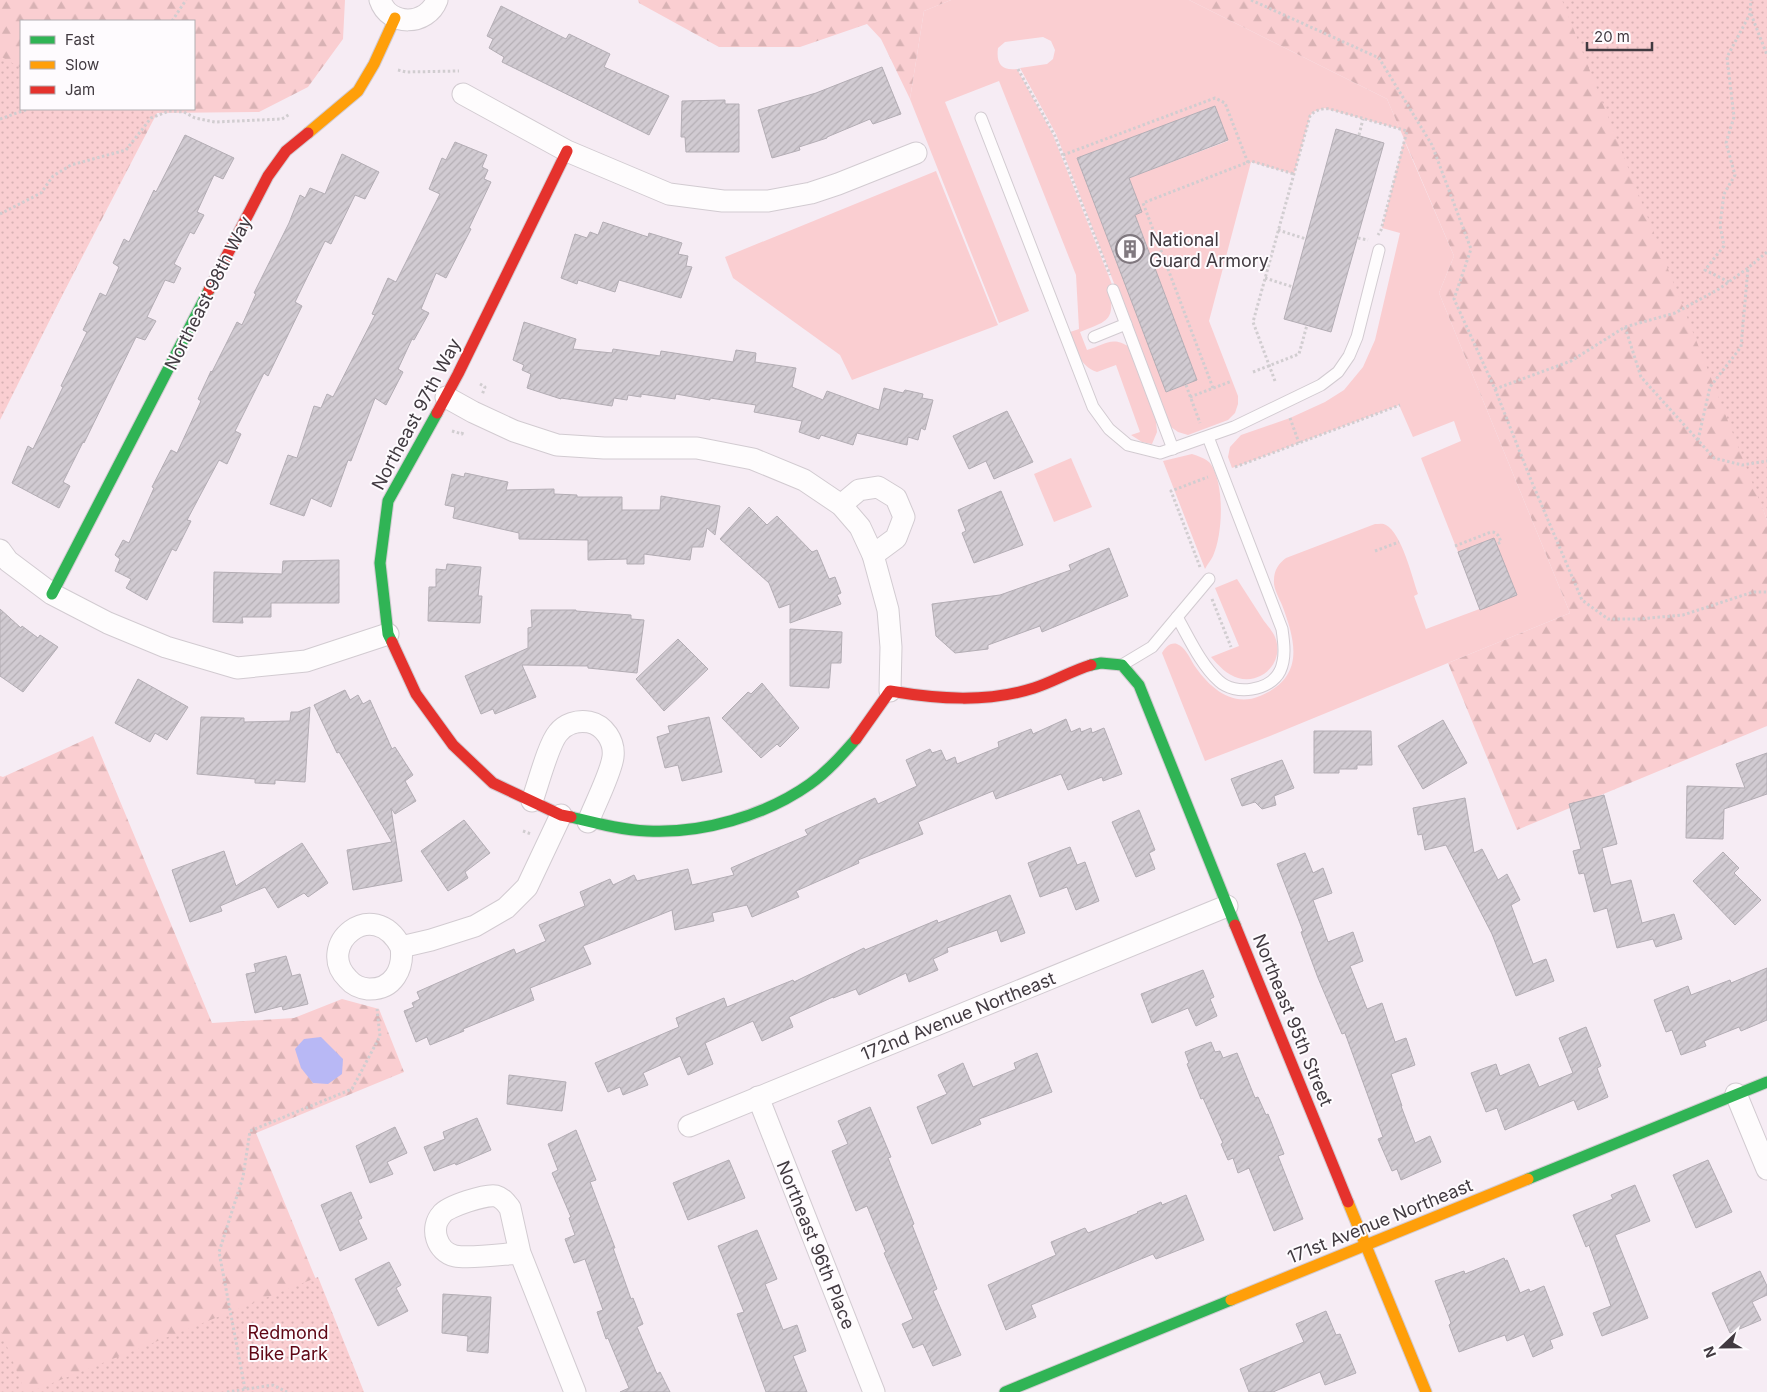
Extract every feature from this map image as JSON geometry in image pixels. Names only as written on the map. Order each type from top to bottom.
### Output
[{"type":"street","points":[[380,0],[387,12],[395,18],[404,20],[414,20],[423,17],[430,11],[436,0]]},
{"type":"street","name":"Northeast 98th Way","points":[[52,594],[268,176],[286,151],[334,114],[358,91],[374,64],[395,18]]},
{"type":"street","points":[[463,94],[567,151],[669,194],[723,201],[768,201],[811,193],[916,153]]},
{"type":"street","name":"Northeast 97th Way","points":[[567,151],[446,397],[388,501],[380,563],[388,634],[416,694],[453,745],[493,783],[561,814],[588,822],[647,831],[700,828],[754,814],[782,801],[810,784],[835,763],[860,734],[890,691]]},
{"type":"street","points":[[446,397],[514,431],[557,445],[604,448],[697,448],[753,460],[804,480],[841,505],[860,527],[873,556],[888,610],[891,647],[890,691],[932,698],[960,700],[992,698],[1028,690],[1097,663],[1122,665]]},
{"type":"street","points":[[841,505],[859,490],[878,487],[896,498],[904,517],[896,538],[873,556]]},
{"type":"street","points":[[0,550],[8,561],[52,594],[108,623],[166,647],[237,668],[306,661],[388,634]]},
{"type":"street","name":"Northeast 95th Street","points":[[1122,665],[1140,685],[1227,906],[1426,1392]]},
{"type":"street","points":[[532,802],[554,738],[566,726],[574,722],[591,722],[599,726],[610,739],[613,756],[588,822]]},
{"type":"street","points":[[401,947],[475,926],[506,908],[527,887],[561,814]]},
{"type":"street","name":"172nd Avenue Northeast","points":[[689,1126],[1227,906]]},
{"type":"street","points":[[370,924],[389,930],[401,947],[401,967],[396,976],[389,983],[375,988],[360,987],[351,983],[344,976],[339,966],[339,946],[351,930],[360,926],[370,924]]},
{"type":"street","name":"171st Avenue Northeast","points":[[1005,1392],[1767,1082]]},
{"type":"street","points":[[1736,1094],[1767,1169]]},
{"type":"street","name":"Northeast 96th Place","points":[[758,1097],[874,1392]]},
{"type":"street","points":[[520,1253],[575,1392]]},
{"type":"lane","points":[[981,118],[1093,407],[1109,429],[1128,445],[1160,453],[1234,428],[1313,389],[1338,372],[1349,356],[1357,337],[1379,250]]},
{"type":"lane","points":[[1112,284],[1173,448]]},
{"type":"lane","points":[[1094,337],[1126,324]]},
{"type":"lane","points":[[1177,617],[1204,663],[1220,682],[1234,689],[1245,690],[1262,686],[1273,680],[1280,671],[1285,650],[1282,630],[1207,437]]},
{"type":"lane","points":[[1122,665],[1152,647],[1209,579]]},
{"type":"path","points":[[173,20],[186,0]]},
{"type":"path","points":[[1251,0],[1379,58],[1432,145],[1471,249],[1454,299],[1495,389],[1582,600],[1608,619],[1638,619],[1683,615],[1753,592],[1767,592]]},
{"type":"path","points":[[1729,282],[1705,270],[1724,246],[1720,225],[1724,194],[1735,175],[1726,143],[1734,117],[1727,57],[1750,14],[1751,0]]},
{"type":"path","points":[[1750,14],[1767,55]]},
{"type":"path","points":[[395,68],[406,72],[459,70]]},
{"type":"path","points":[[1018,68],[1055,136],[1112,284]]},
{"type":"path","points":[[1063,155],[1215,98],[1225,103],[1248,163]]},
{"type":"path","points":[[1275,380],[1253,322],[1310,116],[1313,112],[1324,108],[1407,131],[1381,230],[1368,240],[1358,238]]},
{"type":"path","points":[[0,214],[41,193],[53,176],[71,165],[126,150],[151,118],[170,111],[184,112],[195,118],[215,122],[282,119],[297,109]]},
{"type":"path","points":[[0,118],[25,110]]},
{"type":"path","points":[[1358,135],[1364,119]]},
{"type":"path","points":[[1213,388],[1141,204],[1251,161],[1294,174]]},
{"type":"path","points":[[1278,230],[1306,239]]},
{"type":"path","points":[[1495,389],[1571,361],[1625,327],[1675,313],[1729,282],[1767,252]]},
{"type":"path","points":[[1698,440],[1710,387],[1741,347],[1748,268]]},
{"type":"path","points":[[1265,278],[1293,287]]},
{"type":"path","points":[[1253,372],[1299,354],[1307,325]]},
{"type":"path","points":[[1625,327],[1641,377],[1714,458],[1742,465],[1767,461]]},
{"type":"path","points":[[1190,396],[1232,381]]},
{"type":"path","points":[[1186,385],[1207,437]]},
{"type":"path","points":[[1232,468],[1400,405]]},
{"type":"path","points":[[1290,418],[1299,443]]},
{"type":"path","points":[[1200,567],[1171,491],[1215,474]]},
{"type":"path","points":[[1455,546],[1491,532],[1499,535],[1501,542],[1497,544]]},
{"type":"path","points":[[1375,551],[1399,542]]},
{"type":"path","points":[[1211,595],[1231,647]]},
{"type":"path","points":[[245,1389],[219,1252],[243,1177],[250,1131],[352,1088],[380,1036],[375,988]]},
{"type":"path","points":[[227,1392],[273,1386],[287,1392]]},
{"type":"green space","points":[[0,0],[345,0],[343,39],[308,87],[259,112],[157,113],[0,415]]},
{"type":"green space","points":[[638,0],[951,0],[924,11],[910,99],[881,39],[867,24],[800,47],[719,47],[639,3]]},
{"type":"green space","points":[[951,0],[1189,0],[1387,99],[1400,129],[1324,108],[1313,112],[1310,116],[1294,174],[1251,162],[1209,321],[1238,396],[1235,413],[1228,420],[1188,435],[1178,432],[1171,427],[1166,417],[1056,134],[1020,68],[1047,64],[1053,59],[1055,50],[1051,41],[1043,37],[1005,42],[998,48],[999,62],[1007,69],[1017,69],[1053,135],[1113,287],[1109,289],[1111,300],[1110,314],[1103,322],[1080,332],[1087,350],[1108,342],[1118,342],[1129,347],[1156,421],[1157,432],[1152,444],[1142,442],[1131,435],[1140,432],[1116,365],[1097,372],[1086,366],[1076,351],[1070,332],[1079,329],[1076,275],[999,81],[945,102],[1029,311],[999,323],[910,99],[924,11]],"holes":[[[1215,106],[1228,141],[1129,178],[1142,212],[1135,215],[1197,380],[1167,392],[1077,158]]]},
{"type":"green space","points":[[1189,0],[1767,0],[1767,478],[1761,504],[1767,520],[1767,726],[1517,830],[1448,663],[1570,613],[1439,293],[1454,256],[1387,99]]},
{"type":"green space","points":[[1562,0],[1767,0],[1767,520]]},
{"type":"green space","points":[[0,56],[20,67],[20,110],[155,110],[0,420]]},
{"type":"green space","points":[[1404,140],[1454,256],[1439,293],[1570,613],[1205,761],[1162,653],[1170,645],[1180,645],[1207,681],[1214,688],[1231,697],[1250,699],[1274,688],[1284,679],[1290,669],[1293,657],[1291,632],[1274,583],[1276,570],[1286,558],[1375,524],[1384,524],[1397,537],[1406,556],[1418,594],[1414,596],[1426,629],[1517,595],[1494,538],[1458,552],[1421,458],[1461,441],[1454,421],[1413,437],[1399,405],[1232,468],[1228,457],[1230,447],[1241,435],[1290,418],[1325,402],[1344,390],[1363,367],[1375,340],[1400,233],[1382,228]]},
{"type":"green space","points":[[936,171],[998,325],[852,380],[840,355],[733,278],[725,257]]},
{"type":"green space","points":[[1192,454],[1204,458],[1210,463],[1215,472],[1220,495],[1219,535],[1213,556],[1205,569],[1163,461]]},
{"type":"green space","points":[[1071,458],[1092,507],[1054,522],[1034,474]]},
{"type":"green space","points":[[1237,579],[1273,633],[1277,646],[1277,655],[1274,663],[1263,675],[1255,678],[1238,678],[1230,675],[1211,657],[1239,646],[1215,588]]},
{"type":"green space","points":[[93,736],[212,1023],[294,1018],[342,999],[379,1009],[404,1072],[256,1133],[362,1392],[0,1392],[0,776],[3,777]]},
{"type":"green space","name":"Redmond Bike Park","points":[[318,1277],[364,1392],[30,1392]]},
{"type":"green space","points":[[0,1329],[25,1392],[0,1392]]},
{"type":"water","points":[[321,1037],[343,1059],[342,1074],[328,1084],[313,1083],[301,1068],[295,1049],[304,1039]]},
{"type":"building","points":[[501,6],[566,39],[569,34],[610,54],[604,67],[669,96],[649,135],[502,62],[504,57],[489,48],[493,39],[487,36]]},
{"type":"building","points":[[882,67],[901,114],[873,124],[870,119],[827,138],[799,147],[800,150],[772,158],[758,110],[816,93]]},
{"type":"building","points":[[725,100],[725,104],[739,104],[739,152],[686,152],[685,137],[681,137],[682,101]]},
{"type":"building","name":"National Guard Armory","points":[[1215,106],[1228,140],[1129,178],[1142,212],[1135,215],[1197,380],[1166,392],[1077,158]]},
{"type":"building","points":[[1336,129],[1384,143],[1331,332],[1284,319]]},
{"type":"building","points":[[185,135],[234,158],[223,179],[214,175],[197,212],[204,215],[194,234],[190,232],[174,264],[181,268],[174,283],[165,280],[147,317],[156,321],[145,340],[136,337],[63,482],[70,486],[59,508],[12,483],[28,446],[33,449],[63,387],[61,386],[87,332],[83,330],[100,293],[106,296],[119,267],[113,263],[124,239],[129,242],[154,190],[156,192]]},
{"type":"building","points":[[455,142],[487,155],[482,167],[488,170],[484,179],[491,182],[469,228],[471,229],[446,278],[436,273],[421,309],[429,313],[414,340],[412,339],[398,369],[403,372],[386,405],[375,398],[351,461],[348,460],[331,507],[311,498],[304,516],[270,504],[288,455],[297,458],[314,406],[321,408],[327,394],[333,397],[375,315],[372,314],[388,278],[396,282],[440,194],[429,189],[442,158],[446,160]]},
{"type":"building","points":[[342,154],[379,172],[365,199],[355,195],[331,244],[325,241],[295,302],[302,306],[268,376],[264,373],[235,431],[241,434],[227,464],[219,460],[187,520],[191,521],[176,551],[172,549],[147,600],[126,588],[131,579],[115,571],[120,559],[115,555],[123,540],[129,543],[154,488],[152,487],[171,450],[177,453],[201,401],[198,399],[211,371],[237,322],[242,325],[256,294],[254,293],[289,223],[300,195],[305,198],[310,188],[325,194]]},
{"type":"building","points":[[603,222],[648,237],[649,233],[682,243],[678,254],[688,256],[686,266],[692,267],[681,298],[619,280],[615,292],[578,280],[577,284],[561,278],[575,234],[587,238],[590,232],[598,235]]},
{"type":"building","points":[[524,322],[576,339],[573,349],[612,353],[613,349],[660,356],[661,351],[733,362],[736,350],[756,353],[755,362],[796,368],[792,387],[823,400],[827,391],[879,410],[884,388],[903,393],[905,390],[923,394],[922,398],[933,400],[925,430],[921,428],[918,440],[908,437],[907,445],[857,433],[853,445],[821,435],[819,439],[799,432],[802,421],[754,412],[756,405],[676,394],[675,399],[641,394],[641,397],[628,395],[627,400],[614,398],[612,406],[561,399],[527,388],[531,374],[522,370],[524,365],[513,360]]},
{"type":"building","points":[[1007,411],[1033,462],[994,479],[986,461],[969,469],[953,436]]},
{"type":"building","points":[[465,473],[508,482],[506,490],[554,489],[554,494],[577,495],[577,497],[622,497],[622,510],[660,510],[661,496],[720,506],[715,535],[707,528],[703,547],[692,547],[690,560],[644,554],[644,564],[627,564],[627,559],[588,560],[588,540],[519,539],[519,533],[453,518],[455,507],[445,505],[452,474],[464,477]]},
{"type":"building","points":[[1001,491],[1023,545],[974,563],[962,533],[966,531],[958,510]]},
{"type":"building","points":[[749,507],[767,525],[777,516],[812,552],[817,550],[829,579],[835,577],[841,593],[837,595],[841,604],[790,623],[790,604],[779,608],[769,583],[720,539]]},
{"type":"building","points":[[1494,538],[1517,595],[1480,610],[1458,552]]},
{"type":"building","points":[[1109,548],[1128,596],[1042,632],[1040,626],[988,645],[988,649],[955,653],[936,636],[932,604],[1000,595],[1071,570],[1069,565]]},
{"type":"building","points":[[339,560],[339,603],[271,603],[271,617],[242,617],[243,623],[213,622],[214,572],[282,574],[283,561]]},
{"type":"building","points":[[447,564],[481,567],[478,596],[482,596],[480,623],[428,621],[429,587],[436,587],[436,569],[446,570]]},
{"type":"building","points":[[0,609],[21,628],[22,626],[38,638],[40,635],[58,647],[23,692],[0,676]]},
{"type":"building","points":[[531,610],[576,610],[631,615],[631,619],[644,620],[637,673],[588,668],[588,666],[522,665],[536,697],[495,714],[493,709],[481,714],[465,676],[528,648],[528,628],[532,627]]},
{"type":"building","points":[[790,629],[842,632],[841,663],[831,663],[829,688],[790,686]]},
{"type":"building","points":[[678,639],[708,669],[664,711],[636,679]]},
{"type":"building","points":[[138,679],[188,707],[167,740],[155,733],[150,742],[115,723]]},
{"type":"building","points":[[762,683],[799,728],[780,747],[777,744],[761,758],[722,718],[748,692],[751,694]]},
{"type":"building","points":[[345,690],[350,700],[358,695],[363,704],[370,700],[392,749],[395,747],[413,775],[405,781],[416,801],[395,814],[391,808],[402,881],[353,890],[347,850],[392,842],[339,752],[337,753],[314,705]]},
{"type":"building","points":[[310,707],[305,782],[275,780],[275,784],[255,783],[255,779],[197,774],[201,717],[244,718],[244,722],[290,721],[291,712],[298,712]]},
{"type":"building","points":[[709,717],[722,772],[682,781],[678,765],[665,768],[657,737],[670,733],[668,726]]},
{"type":"building","points":[[1066,719],[1071,732],[1080,728],[1081,732],[1091,728],[1092,733],[1104,728],[1122,774],[1103,781],[1102,777],[1068,790],[1061,774],[996,799],[993,791],[918,822],[923,834],[858,860],[859,863],[796,891],[799,897],[752,917],[747,905],[712,913],[714,921],[675,930],[672,910],[583,946],[591,964],[530,988],[534,1000],[463,1029],[464,1031],[430,1045],[427,1037],[416,1042],[404,1011],[414,1007],[412,1003],[420,999],[417,992],[514,949],[516,954],[546,941],[539,925],[585,906],[580,892],[610,879],[613,885],[634,875],[637,881],[688,869],[692,885],[734,875],[731,868],[808,835],[805,830],[875,798],[878,804],[917,786],[906,760],[930,749],[932,753],[941,750],[946,761],[955,757],[957,764],[999,747],[998,742],[1031,729],[1033,734]]},
{"type":"building","points":[[1443,720],[1467,763],[1423,789],[1398,746]]},
{"type":"building","points":[[1314,731],[1371,731],[1372,765],[1357,765],[1357,769],[1339,769],[1339,773],[1314,773]]},
{"type":"building","points":[[1767,753],[1767,794],[1724,809],[1723,839],[1686,838],[1687,786],[1745,788],[1736,764]]},
{"type":"building","points":[[1282,760],[1294,788],[1274,796],[1276,805],[1262,809],[1255,802],[1242,806],[1231,779]]},
{"type":"building","points":[[1604,795],[1617,844],[1602,848],[1611,885],[1631,880],[1642,923],[1674,914],[1682,939],[1656,947],[1653,939],[1617,948],[1607,908],[1594,912],[1584,873],[1579,874],[1573,851],[1581,849],[1569,804]]},
{"type":"building","points":[[1465,798],[1474,853],[1482,849],[1498,880],[1507,874],[1520,900],[1511,905],[1533,964],[1546,959],[1554,981],[1516,996],[1492,934],[1446,845],[1425,850],[1422,834],[1418,835],[1413,808]]},
{"type":"building","points":[[1139,810],[1155,850],[1149,853],[1155,869],[1136,877],[1112,822]]},
{"type":"building","points":[[464,820],[490,853],[465,872],[468,878],[448,891],[421,851]]},
{"type":"building","points":[[302,843],[328,883],[308,897],[304,893],[278,908],[265,887],[220,906],[222,911],[190,922],[172,870],[224,851],[236,886]]},
{"type":"building","points":[[1070,847],[1077,865],[1085,862],[1099,901],[1076,910],[1067,887],[1040,897],[1028,863]]},
{"type":"building","points":[[1723,852],[1739,868],[1734,873],[1761,900],[1735,925],[1693,881]]},
{"type":"building","points":[[1305,853],[1313,873],[1323,868],[1332,893],[1313,900],[1328,942],[1353,932],[1363,961],[1350,966],[1367,1009],[1382,1003],[1395,1042],[1406,1038],[1415,1065],[1391,1074],[1415,1143],[1430,1136],[1441,1162],[1401,1180],[1397,1169],[1392,1171],[1378,1139],[1383,1137],[1345,1033],[1342,1034],[1318,978],[1301,932],[1303,931],[1277,864]]},
{"type":"building","points":[[1010,895],[1025,933],[1001,942],[997,930],[947,948],[948,952],[933,959],[938,970],[909,982],[906,973],[859,995],[856,989],[833,997],[789,1017],[793,1027],[762,1041],[753,1021],[705,1043],[713,1064],[688,1075],[680,1056],[643,1073],[648,1085],[623,1095],[620,1087],[608,1092],[595,1063],[679,1027],[676,1018],[724,998],[727,1007],[793,980],[794,982],[864,948],[865,950],[937,920],[938,923]]},
{"type":"building","points":[[286,956],[292,976],[300,974],[308,1004],[283,1010],[282,1006],[255,1013],[246,974],[256,972],[254,964]]},
{"type":"building","points":[[1767,968],[1767,1020],[1741,1031],[1739,1027],[1704,1041],[1706,1046],[1681,1055],[1672,1030],[1666,1032],[1654,1000],[1688,986],[1691,995],[1730,980],[1731,983]]},
{"type":"building","points":[[1203,970],[1214,997],[1210,999],[1217,1016],[1196,1026],[1188,1008],[1152,1023],[1141,994]]},
{"type":"building","points":[[1586,1027],[1601,1066],[1597,1068],[1608,1097],[1578,1110],[1574,1100],[1505,1130],[1497,1108],[1486,1112],[1471,1073],[1496,1064],[1500,1076],[1529,1064],[1539,1087],[1573,1073],[1559,1038]]},
{"type":"building","points":[[1211,1042],[1215,1052],[1220,1051],[1223,1058],[1237,1053],[1255,1098],[1258,1097],[1266,1115],[1268,1114],[1284,1154],[1278,1156],[1303,1219],[1274,1231],[1249,1168],[1238,1173],[1233,1158],[1228,1160],[1221,1144],[1223,1143],[1203,1098],[1201,1099],[1187,1064],[1189,1063],[1185,1052]]},
{"type":"building","points":[[1037,1053],[1052,1092],[979,1119],[981,1124],[932,1144],[917,1107],[947,1094],[938,1075],[963,1063],[973,1087],[1016,1069],[1014,1063]]},
{"type":"building","points":[[509,1075],[566,1082],[562,1111],[507,1104]]},
{"type":"building","points":[[870,1107],[891,1157],[888,1158],[937,1289],[933,1291],[961,1355],[933,1366],[923,1344],[913,1348],[902,1324],[913,1319],[884,1253],[886,1252],[867,1206],[856,1211],[832,1151],[848,1144],[838,1121]]},
{"type":"building","points":[[477,1118],[491,1150],[456,1165],[455,1163],[434,1171],[424,1147],[445,1139],[443,1132]]},
{"type":"building","points":[[395,1127],[407,1153],[387,1162],[393,1174],[370,1183],[356,1146]]},
{"type":"building","points":[[576,1130],[596,1180],[590,1182],[615,1248],[613,1248],[631,1299],[633,1298],[643,1324],[637,1327],[657,1374],[660,1372],[670,1392],[620,1392],[629,1388],[608,1338],[606,1339],[597,1312],[603,1310],[585,1259],[574,1263],[565,1239],[575,1235],[569,1218],[571,1217],[552,1173],[558,1170],[548,1144]]},
{"type":"building","points":[[729,1160],[745,1198],[688,1220],[673,1183]]},
{"type":"building","points":[[1708,1160],[1732,1212],[1696,1228],[1673,1175]]},
{"type":"building","points":[[1635,1185],[1650,1221],[1615,1235],[1648,1318],[1602,1336],[1593,1313],[1611,1306],[1589,1245],[1586,1247],[1573,1215],[1613,1199],[1611,1195]]},
{"type":"building","points":[[351,1192],[362,1218],[358,1220],[367,1239],[340,1251],[321,1205]]},
{"type":"building","points":[[1186,1195],[1204,1240],[1156,1259],[1153,1254],[1031,1305],[1036,1317],[1006,1330],[988,1285],[1056,1255],[1051,1242],[1085,1228],[1088,1233],[1161,1202],[1162,1205]]},
{"type":"building","points":[[757,1230],[777,1279],[765,1284],[783,1330],[797,1325],[806,1351],[793,1356],[807,1392],[766,1392],[737,1314],[744,1312],[718,1246]]},
{"type":"building","points":[[1504,1258],[1505,1261],[1507,1260],[1520,1293],[1529,1289],[1530,1292],[1544,1286],[1563,1335],[1550,1340],[1553,1348],[1533,1357],[1524,1334],[1507,1341],[1505,1335],[1459,1352],[1449,1325],[1451,1323],[1435,1281],[1464,1271],[1465,1274]]},
{"type":"building","points":[[389,1262],[401,1285],[396,1288],[408,1311],[378,1326],[355,1279]]},
{"type":"building","points":[[1760,1271],[1767,1286],[1767,1295],[1752,1302],[1761,1320],[1730,1333],[1712,1293]]},
{"type":"building","points":[[443,1294],[491,1297],[488,1353],[467,1351],[468,1336],[442,1333]]},
{"type":"building","points":[[1326,1311],[1336,1335],[1340,1334],[1356,1373],[1325,1385],[1320,1372],[1273,1392],[1249,1392],[1240,1369],[1304,1342],[1296,1324]]},
{"type":"traffic: fast","points":[[52,594],[209,290]]},
{"type":"traffic: fast","points":[[392,642],[388,634],[380,563],[388,501],[437,413]]},
{"type":"traffic: fast","points":[[1091,665],[1101,663],[1122,665],[1139,685],[1235,925]]},
{"type":"traffic: fast","points":[[571,817],[619,828],[647,831],[689,829],[732,821],[773,805],[810,784],[829,768],[856,739]]},
{"type":"traffic: fast","points":[[1528,1179],[1767,1082]]},
{"type":"traffic: fast","points":[[1005,1392],[1231,1300]]},
{"type":"traffic: slow","points":[[308,133],[358,91],[374,64],[395,18]]},
{"type":"traffic: slow","points":[[1231,1300],[1528,1179]]},
{"type":"traffic: slow","points":[[1348,1202],[1426,1392]]},
{"type":"traffic: jam","points":[[209,290],[268,176],[286,151],[308,133]]},
{"type":"traffic: jam","points":[[437,413],[567,151]]},
{"type":"traffic: jam","points":[[392,642],[416,694],[453,745],[493,783],[561,815],[571,817]]},
{"type":"traffic: jam","points":[[856,739],[890,691],[944,698],[998,696],[1034,688],[1091,665]]},
{"type":"traffic: jam","points":[[1235,925],[1348,1202]]},
{"type":"place","name":"National Guard Armory","points":[[1130,249]]}]
